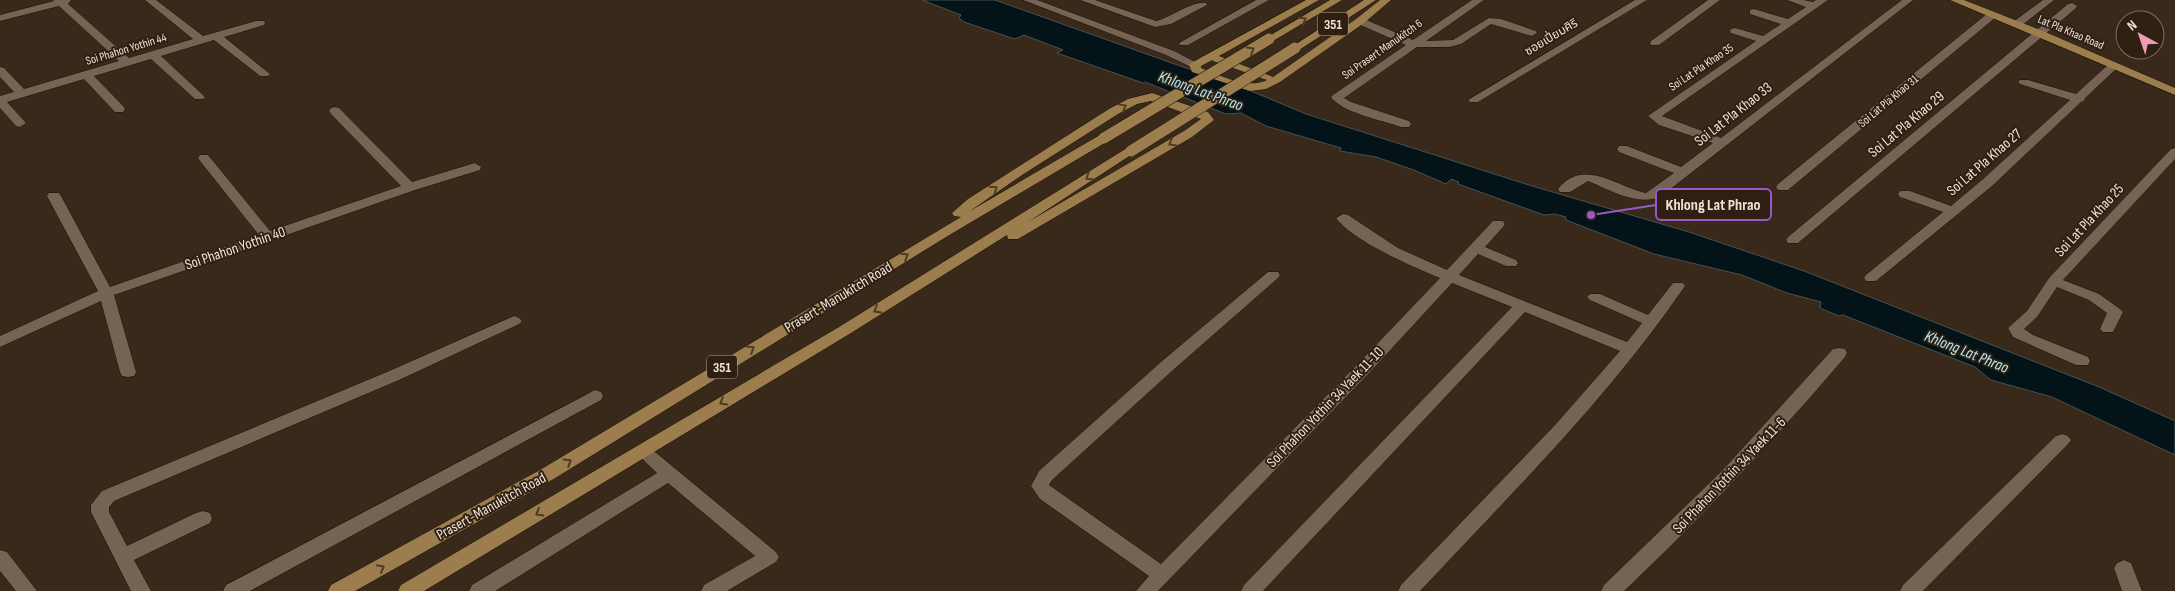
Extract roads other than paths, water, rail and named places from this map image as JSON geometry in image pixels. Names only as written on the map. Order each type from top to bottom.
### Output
[{"type":"main road","points":[[1314,0],[1195,65],[1196,70],[1202,74],[1250,88],[1262,87],[1282,76],[1360,21],[1386,0]]},
{"type":"main road","name":"Prasert-Manukitch Road","points":[[338,591],[546,475],[945,232],[1337,0]]},
{"type":"main road","name":"Prasert-Manukitch Road","points":[[408,591],[979,248],[1372,0]]},
{"type":"main road","name":"Lat Pla Khao Road","points":[[1955,0],[2039,33],[2175,92]]},
{"type":"main road","points":[[1216,54],[1217,59],[1267,77],[1282,76]]},
{"type":"main road","points":[[945,232],[948,223],[961,212],[1028,166],[1144,97],[1152,97],[1204,115],[1208,120],[1188,134],[1020,234],[979,248]]},
{"type":"street","points":[[150,0],[201,40]]},
{"type":"street","points":[[1028,0],[1170,53],[1195,65]]},
{"type":"street","points":[[1085,0],[1155,24],[1167,22],[1202,5]]},
{"type":"street","points":[[1184,43],[1264,0]]},
{"type":"street","name":"Soi Prasert Manukitch 6","points":[[1405,124],[1347,105],[1337,97],[1479,0]]},
{"type":"street","name":"ซอยเปี่ยมศิริ","points":[[1474,100],[1642,0]]},
{"type":"street","points":[[1655,43],[1716,0]]},
{"type":"street","points":[[1792,0],[1818,3]]},
{"type":"street","name":"Soi Lat Pla Khao 33","points":[[1565,189],[1588,177],[1647,197],[1655,194],[1908,0]]},
{"type":"street","points":[[2017,24],[2049,0]]},
{"type":"street","points":[[0,18],[63,1],[127,62]]},
{"type":"street","name":"Soi Lat Pla Khao 35","points":[[1721,142],[1663,122],[1654,116],[1818,3]]},
{"type":"street","name":"Soi Lat Pla Khao 29","points":[[1793,240],[2072,6]]},
{"type":"street","points":[[1754,12],[1790,23]]},
{"type":"street","name":"Soi Lat Pla Khao 31","points":[[1783,187],[1992,15]]},
{"type":"street","points":[[1360,21],[1413,44],[1449,44],[1457,42],[1489,21],[1497,21],[1532,33]]},
{"type":"street","name":"Soi Phahon Yothin 44","points":[[0,101],[260,23]]},
{"type":"street","points":[[1735,31],[1764,40]]},
{"type":"street","points":[[216,36],[264,74]]},
{"type":"street","points":[[1170,53],[1192,56],[1216,54]]},
{"type":"street","points":[[154,55],[200,97]]},
{"type":"street","name":"Soi Lat Pla Khao 27","points":[[1871,278],[1987,184],[2080,99],[2113,66]]},
{"type":"street","points":[[0,70],[22,94]]},
{"type":"street","points":[[87,75],[119,109]]},
{"type":"street","points":[[2024,82],[2080,99]]},
{"type":"street","points":[[0,101],[20,123]]},
{"type":"street","points":[[335,111],[410,187]]},
{"type":"street","points":[[1623,149],[1684,173]]},
{"type":"street","name":"Soi Lat Pla Khao 25","points":[[2082,361],[2019,334],[2016,328],[2032,314],[2054,281],[2175,152]]},
{"type":"street","points":[[204,158],[268,237]]},
{"type":"street","name":"Soi Phahon Yothin 40","points":[[0,342],[106,293],[410,187],[475,167]]},
{"type":"street","points":[[1905,194],[1952,212]]},
{"type":"street","points":[[54,196],[106,293],[128,372]]},
{"type":"street","points":[[1343,218],[1363,235],[1385,248],[1449,278],[1630,350]]},
{"type":"street","name":"Soi Phahon Yothin 34 Yaek 11-10","points":[[1146,591],[1363,369],[1498,224]]},
{"type":"street","points":[[1476,248],[1512,263]]},
{"type":"street","points":[[1161,574],[1046,494],[1040,486],[1045,476],[1167,366],[1273,275]]},
{"type":"street","points":[[2054,281],[2094,297],[2115,312],[2108,329]]},
{"type":"street","points":[[1408,591],[1562,428],[1630,350],[1678,286]]},
{"type":"street","points":[[1595,297],[1652,322]]},
{"type":"street","points":[[1252,591],[1522,306]]},
{"type":"street","points":[[141,591],[100,512],[100,504],[108,496],[393,376],[514,321]]},
{"type":"street","name":"Soi Phahon Yothin 34 Yaek 11-6","points":[[1611,591],[1668,539],[1776,426],[1839,353]]},
{"type":"street","points":[[233,591],[596,396]]},
{"type":"street","points":[[1910,591],[2062,440]]},
{"type":"street","points":[[643,451],[769,557],[711,591]]},
{"type":"street","points":[[479,591],[669,474]]},
{"type":"street","points":[[124,556],[203,518]]},
{"type":"street","points":[[0,556],[27,591]]},
{"type":"street","points":[[2124,568],[2132,591]]},
{"type":"water","points":[[922,0],[995,0],[1256,93],[1306,114],[1532,186],[1689,232],[1804,271],[2099,387],[2175,421],[2175,455],[2052,397],[1991,380],[1975,367],[1843,315],[1839,316],[1820,308],[1821,302],[1787,293],[1742,275],[1654,254],[1566,220],[1566,217],[1555,214],[1544,215],[1458,184],[1459,182],[1451,179],[1446,184],[1414,170],[1376,157],[1340,151],[1341,148],[1266,126],[1241,113],[1226,114],[1145,82],[1143,83],[1057,53],[1063,50],[1024,35],[1015,39],[964,22],[959,18],[961,15]]},
{"type":"place","name":"Khlong Lat Phrao","points":[[1591,215]]}]
